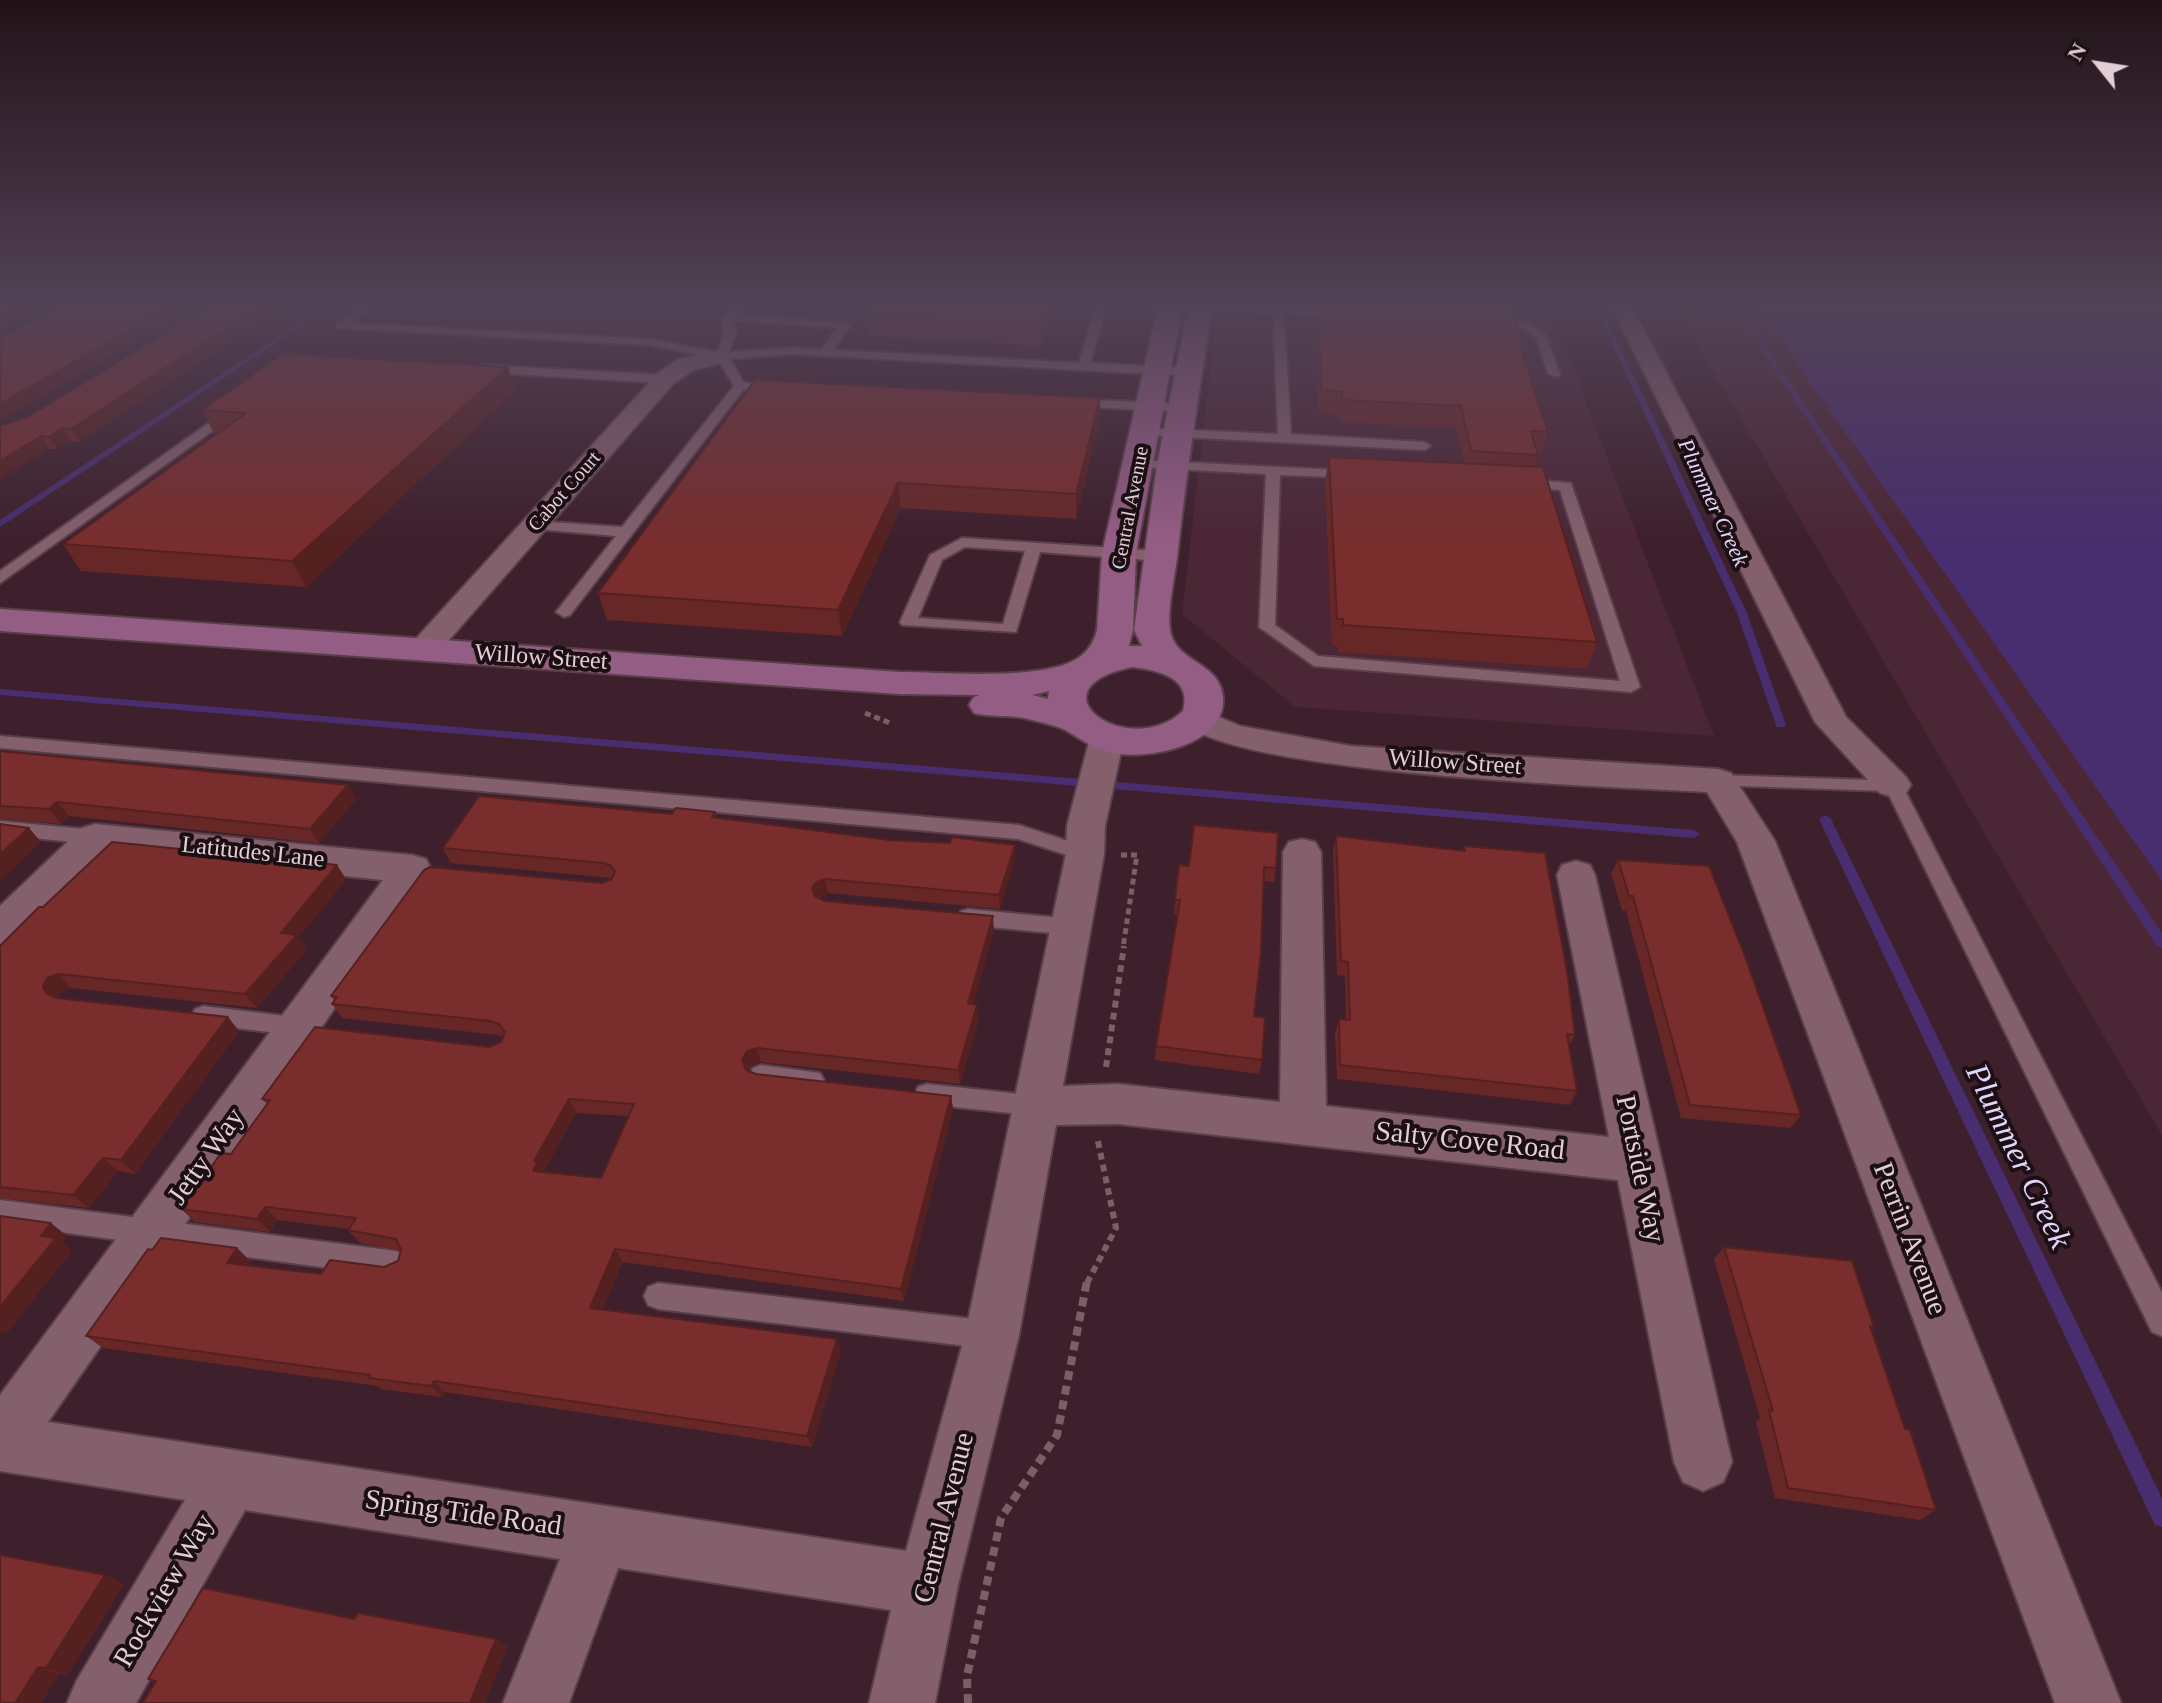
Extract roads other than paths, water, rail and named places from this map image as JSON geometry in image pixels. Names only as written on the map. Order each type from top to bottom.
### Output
[{"type":"street","name":"Cabot Court","points":[[423,650],[662,382]]},
{"type":"street","name":"Central Avenue","points":[[1088,666],[1111,645],[1115,630],[1119,553],[1155,382]]},
{"type":"street","name":"Central Avenue","points":[[1168,661],[1152,630],[1172,465],[1187,382]]},
{"type":"street","points":[[1660,382],[1832,722],[1893,785]]},
{"type":"street","name":"Willow Street","points":[[0,620],[900,683],[1030,684],[1088,666]]},
{"type":"street","name":"Willow Street","points":[[0,642],[884,703],[1029,706],[1094,738]]},
{"type":"street","points":[[1132,656],[1168,661],[1185,669],[1204,694],[1204,707],[1198,719],[1186,730],[1149,742],[1094,738],[1067,709],[1065,695],[1070,681],[1088,666],[1132,656]]},
{"type":"street","name":"Willow Street","points":[[1198,719],[1231,735],[1351,757],[1718,781]]},
{"type":"street","name":"Central Avenue","points":[[902,1703],[927,1585],[992,1335],[1072,927],[1093,845],[1094,738]]},
{"type":"street","name":"Perrin Avenue","points":[[1718,781],[1756,841],[2088,1703]]},
{"type":"street","points":[[0,930],[95,837]]},
{"type":"street","name":"Latitudes Lane","points":[[95,837],[419,870]]},
{"type":"street","points":[[1302,852],[1303,1123]]},
{"type":"street","name":"Jetty Way","points":[[0,1443],[154,1232],[316,1028],[419,870]]},
{"type":"street","name":"Portside Way","points":[[1576,875],[1703,1462]]},
{"type":"street","name":"Salty Cove Road","points":[[1038,1106],[1118,1104],[1637,1161]]},
{"type":"street","name":"Spring Tide Road","points":[[0,1443],[927,1585]]},
{"type":"street","name":"Rockview Way","points":[[100,1703],[230,1479]]},
{"type":"street","points":[[536,1703],[600,1534]]},
{"type":"lane","points":[[738,382],[740,386]]},
{"type":"lane","points":[[1282,382],[1285,438]]},
{"type":"lane","points":[[740,386],[787,389]]},
{"type":"lane","points":[[564,612],[740,386]]},
{"type":"lane","points":[[1056,402],[1148,420],[1180,421],[1285,438],[1424,446]]},
{"type":"lane","points":[[0,578],[241,405]]},
{"type":"lane","points":[[1148,420],[1180,421]]},
{"type":"lane","points":[[1139,464],[1365,475]]},
{"type":"lane","points":[[1273,470],[1267,627],[1314,661],[1631,687],[1566,486],[1504,482]]},
{"type":"lane","points":[[536,525],[627,532]]},
{"type":"lane","points":[[1034,547],[1010,629],[908,622],[935,558],[962,542],[1034,547],[1119,553],[1160,556]]},
{"type":"lane","points":[[0,742],[1019,832],[1093,845]]},
{"type":"lane","points":[[1718,781],[1893,785],[2162,1322]]},
{"type":"lane","points":[[0,828],[95,837]]},
{"type":"lane","points":[[949,915],[1072,927]]},
{"type":"lane","points":[[178,1013],[316,1028]]},
{"type":"lane","points":[[761,1075],[836,1083]]},
{"type":"lane","points":[[911,1092],[1038,1106]]},
{"type":"lane","points":[[0,1212],[396,1264]]},
{"type":"lane","points":[[658,1296],[992,1335]]},
{"type":"waterway","points":[[0,524],[214,382]]},
{"type":"waterway","name":"Plummer Creek","points":[[1633,382],[1742,613],[1781,725]]},
{"type":"waterway","points":[[1786,382],[2162,943]]},
{"type":"waterway","points":[[0,692],[1694,834]]},
{"type":"waterway","name":"Plummer Creek","points":[[1825,819],[2162,1518]]}]
